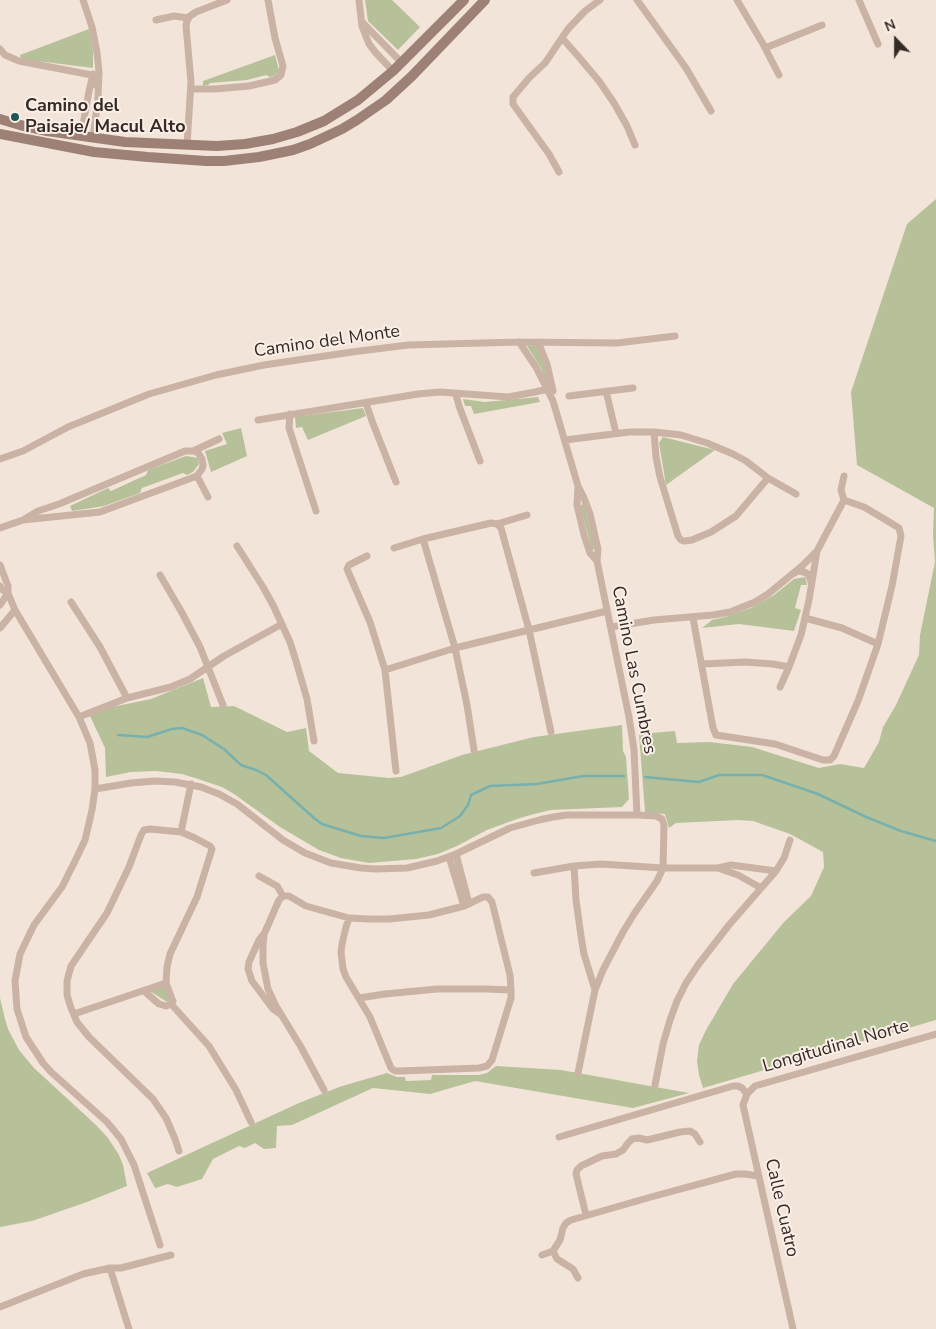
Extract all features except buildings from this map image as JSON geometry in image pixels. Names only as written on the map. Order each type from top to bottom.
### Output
[{"type":"street","points":[[83,0],[92,27],[98,59],[98,90],[92,138]]},
{"type":"street","points":[[187,145],[191,89],[186,26],[188,18],[196,12],[227,0]]},
{"type":"street","points":[[191,89],[249,86],[276,80],[281,76],[282,66],[268,0]]},
{"type":"street","points":[[358,0],[364,31],[369,44],[393,71]]},
{"type":"street","points":[[0,119],[20,125],[125,142],[217,146],[273,139],[324,121],[371,91],[402,63],[464,0]]},
{"type":"street","points":[[0,134],[94,152],[206,161],[259,157],[293,150],[342,129],[386,100],[406,82],[485,0]]},
{"type":"street","points":[[559,172],[537,136],[513,104],[513,97],[545,63],[568,29],[585,11],[600,0]]},
{"type":"street","points":[[637,0],[686,68],[712,111]]},
{"type":"street","points":[[737,0],[779,75]]},
{"type":"street","points":[[859,0],[878,44]]},
{"type":"street","points":[[156,20],[174,16],[188,18]]},
{"type":"street","points":[[362,22],[402,63]]},
{"type":"street","points":[[765,48],[822,25]]},
{"type":"street","points":[[562,38],[604,89],[627,126],[635,145]]},
{"type":"street","points":[[374,51],[376,46],[383,43]]},
{"type":"street","points":[[0,49],[5,55],[20,61],[92,75]]},
{"type":"street","points":[[81,136],[92,75],[98,59]]},
{"type":"street","points":[[92,75],[98,90]]},
{"type":"street","name":"Camino del Monte","points":[[0,460],[24,451],[68,427],[169,387],[264,365],[373,349],[444,343],[617,343],[675,336]]},
{"type":"street","name":"Camino Las Cumbres","points":[[519,342],[550,388]]},
{"type":"street","name":"Camino Las Cumbres","points":[[538,342],[547,364],[553,401],[578,486],[577,505],[584,536],[590,553],[597,561],[611,627],[634,750],[637,815]]},
{"type":"street","points":[[258,420],[418,394],[440,392],[508,397],[550,388]]},
{"type":"street","points":[[569,396],[633,388]]},
{"type":"street","points":[[606,391],[616,433]]},
{"type":"street","points":[[456,394],[480,461]]},
{"type":"street","points":[[366,403],[396,482]]},
{"type":"street","points":[[290,414],[288,428],[316,510]]},
{"type":"street","points":[[654,432],[656,457],[664,492],[678,536],[684,542],[711,532],[736,516],[768,478]]},
{"type":"street","points":[[565,440],[616,433],[654,432],[687,437],[720,448],[746,461],[768,478],[796,494]]},
{"type":"street","points":[[0,528],[182,452],[193,451],[219,440]]},
{"type":"street","points":[[23,520],[100,512],[197,476],[202,469],[202,461],[200,454],[193,451]]},
{"type":"street","points":[[197,476],[208,497]]},
{"type":"street","points":[[780,687],[801,635],[817,551],[844,500],[841,490],[844,476]]},
{"type":"street","points":[[693,618],[713,728],[716,735],[775,744],[827,761],[830,760],[834,756],[861,694],[878,644],[892,586],[901,536],[899,528],[864,508],[844,500]]},
{"type":"street","points":[[394,548],[422,539],[491,523],[497,524],[527,515]]},
{"type":"street","points":[[497,524],[501,528],[528,630],[551,732]]},
{"type":"street","points":[[422,539],[455,648],[474,750]]},
{"type":"street","points":[[237,546],[263,587],[282,624],[302,680],[314,741]]},
{"type":"street","points":[[611,627],[654,620],[693,618],[730,612],[755,602],[773,590],[817,551]]},
{"type":"street","points":[[367,556],[349,565],[347,569],[370,622],[385,670],[396,771]]},
{"type":"street","points":[[0,565],[15,610],[86,732],[95,770],[95,789],[89,824],[77,857],[62,887],[34,925],[23,946],[16,972],[16,1000],[23,1028],[36,1054],[51,1072],[108,1122],[121,1139],[134,1165],[160,1245]]},
{"type":"street","points":[[794,573],[798,571],[808,574],[811,583]]},
{"type":"street","points":[[160,575],[191,629],[209,666],[223,705]]},
{"type":"street","points":[[0,586],[1,589],[8,593]]},
{"type":"street","points":[[0,605],[8,593]]},
{"type":"street","points":[[72,602],[100,647],[127,698]]},
{"type":"street","points":[[0,628],[15,610]]},
{"type":"street","points":[[385,670],[455,648],[607,612]]},
{"type":"street","points":[[805,618],[842,628],[878,644]]},
{"type":"street","points":[[79,717],[127,698],[171,687],[190,679],[224,656],[282,624]]},
{"type":"street","points":[[702,664],[745,662],[766,663],[789,668]]},
{"type":"street","points":[[95,789],[131,782],[155,781],[191,784],[210,790],[237,804],[283,840],[316,858],[361,868],[392,869],[422,865],[449,857],[505,831],[538,820],[568,816],[637,815],[656,816],[662,819],[664,825],[664,868],[658,881],[623,932],[595,990],[578,1072]]},
{"type":"street","points":[[181,832],[191,784]]},
{"type":"street","points":[[179,1151],[166,1118],[153,1099],[89,1037],[77,1022],[69,1001],[67,988],[71,966],[107,913],[144,830],[181,832],[210,846],[212,850],[197,897],[170,954],[166,983],[172,999],[171,1004],[209,1046],[236,1090],[251,1122]]},
{"type":"street","points":[[655,1085],[670,1020],[686,983],[730,924],[776,871],[784,858],[790,840]]},
{"type":"street","points":[[456,854],[466,905]]},
{"type":"street","points":[[449,857],[466,905]]},
{"type":"street","points":[[534,873],[574,866],[601,864],[664,868],[718,868],[732,866],[776,871]]},
{"type":"street","points":[[574,866],[579,927],[584,954],[595,990]]},
{"type":"street","points":[[718,868],[738,875],[761,888]]},
{"type":"street","points":[[259,876],[277,886],[283,896]]},
{"type":"street","points":[[280,1014],[273,1009],[248,973],[249,962],[259,940],[265,932],[279,900],[283,896],[289,896],[306,906],[349,918],[389,919],[429,915],[488,897],[492,902],[509,969],[511,990],[511,998],[492,1060],[487,1066],[479,1068],[395,1071],[391,1068],[370,1017],[346,977],[342,960],[343,936],[349,918]]},
{"type":"street","points":[[265,932],[262,955],[268,989],[280,1014],[301,1047],[324,1090]]},
{"type":"street","points":[[74,1014],[166,983]]},
{"type":"street","points":[[359,998],[437,989],[478,988],[511,990]]},
{"type":"street","points":[[144,991],[159,1004],[166,1006],[171,1004]]},
{"type":"street","name":"Longitudinal Norte","points":[[747,1094],[755,1086],[936,1034]]},
{"type":"street","points":[[559,1137],[732,1086],[738,1086],[747,1094]]},
{"type":"street","name":"Calle Cuatro","points":[[747,1094],[743,1105],[793,1329]]},
{"type":"street","points":[[586,1215],[576,1174],[581,1166],[602,1156],[616,1154],[623,1150],[632,1140],[639,1138],[646,1140],[690,1131],[700,1142]]},
{"type":"street","points":[[542,1255],[553,1251],[560,1240],[563,1228],[571,1220],[736,1174],[758,1176]]},
{"type":"street","points":[[553,1251],[557,1260],[573,1269],[578,1278]]},
{"type":"street","points":[[0,1307],[84,1274],[110,1268],[121,1268],[171,1255]]},
{"type":"street","points":[[110,1268],[130,1329]]},
{"type":"green space","points":[[365,0],[392,0],[420,27],[398,50],[368,21]]},
{"type":"green space","points":[[89,29],[93,51],[93,68],[21,59],[20,55]]},
{"type":"green space","points":[[275,55],[279,70],[274,76],[266,75],[247,80],[210,83],[203,86],[203,81]]},
{"type":"green space","points":[[936,199],[936,1020],[703,1088],[697,1061],[699,1045],[706,1030],[733,984],[784,922],[811,896],[824,867],[823,852],[790,834],[753,821],[676,823],[669,828],[665,814],[645,812],[639,734],[675,731],[677,743],[709,742],[752,747],[819,768],[840,764],[864,768],[879,742],[883,727],[896,705],[919,655],[920,635],[935,562],[934,508],[857,465],[851,392],[907,224]]},
{"type":"green space","points":[[537,345],[544,360],[549,385],[547,386],[541,368],[527,346]]},
{"type":"green space","points":[[538,397],[540,402],[474,414],[471,406],[465,406],[463,399],[485,402]]},
{"type":"green space","points":[[363,408],[366,416],[308,440],[302,427],[296,428],[295,417]]},
{"type":"green space","points":[[241,428],[247,456],[211,472],[205,451],[227,444],[222,433]]},
{"type":"green space","points":[[663,437],[715,450],[666,485],[659,443]]},
{"type":"green space","points":[[186,456],[198,458],[199,464],[193,472],[187,475],[183,473],[142,488],[140,493],[104,506],[72,511],[70,506],[108,488],[111,491],[146,475],[148,470]]},
{"type":"green space","points":[[584,504],[595,549],[592,550],[580,505]]},
{"type":"green space","points":[[805,577],[807,585],[801,585],[795,608],[801,610],[794,631],[739,624],[702,628],[712,620],[751,608],[774,595],[794,579]]},
{"type":"green space","points":[[203,678],[211,707],[234,706],[287,732],[306,728],[309,751],[338,773],[389,778],[401,777],[462,755],[534,737],[622,725],[629,799],[622,807],[551,810],[534,814],[487,830],[438,854],[416,859],[369,863],[341,858],[319,850],[280,827],[222,787],[195,778],[182,774],[156,771],[131,772],[106,777],[105,748],[90,716],[112,707],[151,699]]},
{"type":"green space","points":[[165,986],[170,1000],[167,1002],[150,991]]},
{"type":"green space","points":[[0,998],[8,1029],[19,1050],[34,1068],[108,1138],[123,1165],[127,1186],[32,1221],[0,1227]]},
{"type":"green space","points":[[496,1066],[561,1070],[689,1093],[633,1108],[475,1081],[430,1094],[373,1088],[292,1125],[277,1126],[276,1148],[264,1149],[255,1143],[245,1148],[239,1146],[213,1159],[202,1179],[177,1187],[168,1184],[155,1188],[147,1173],[299,1103],[339,1087],[387,1073],[397,1077],[405,1077],[406,1081],[431,1080],[432,1075],[479,1075],[487,1073]]},
{"type":"waterway","points":[[118,735],[147,737],[172,729],[182,728],[202,735],[224,749],[241,765],[266,775],[322,824],[361,836],[384,838],[441,828],[460,816],[468,805],[471,795],[490,786],[537,784],[583,776],[624,776]]},
{"type":"waterway","points":[[645,777],[699,782],[719,775],[762,775],[818,794],[901,831],[936,841]]},
{"type":"place","name":"Camino del Paisaje/ Macul Alto","points":[[15,117]]}]
